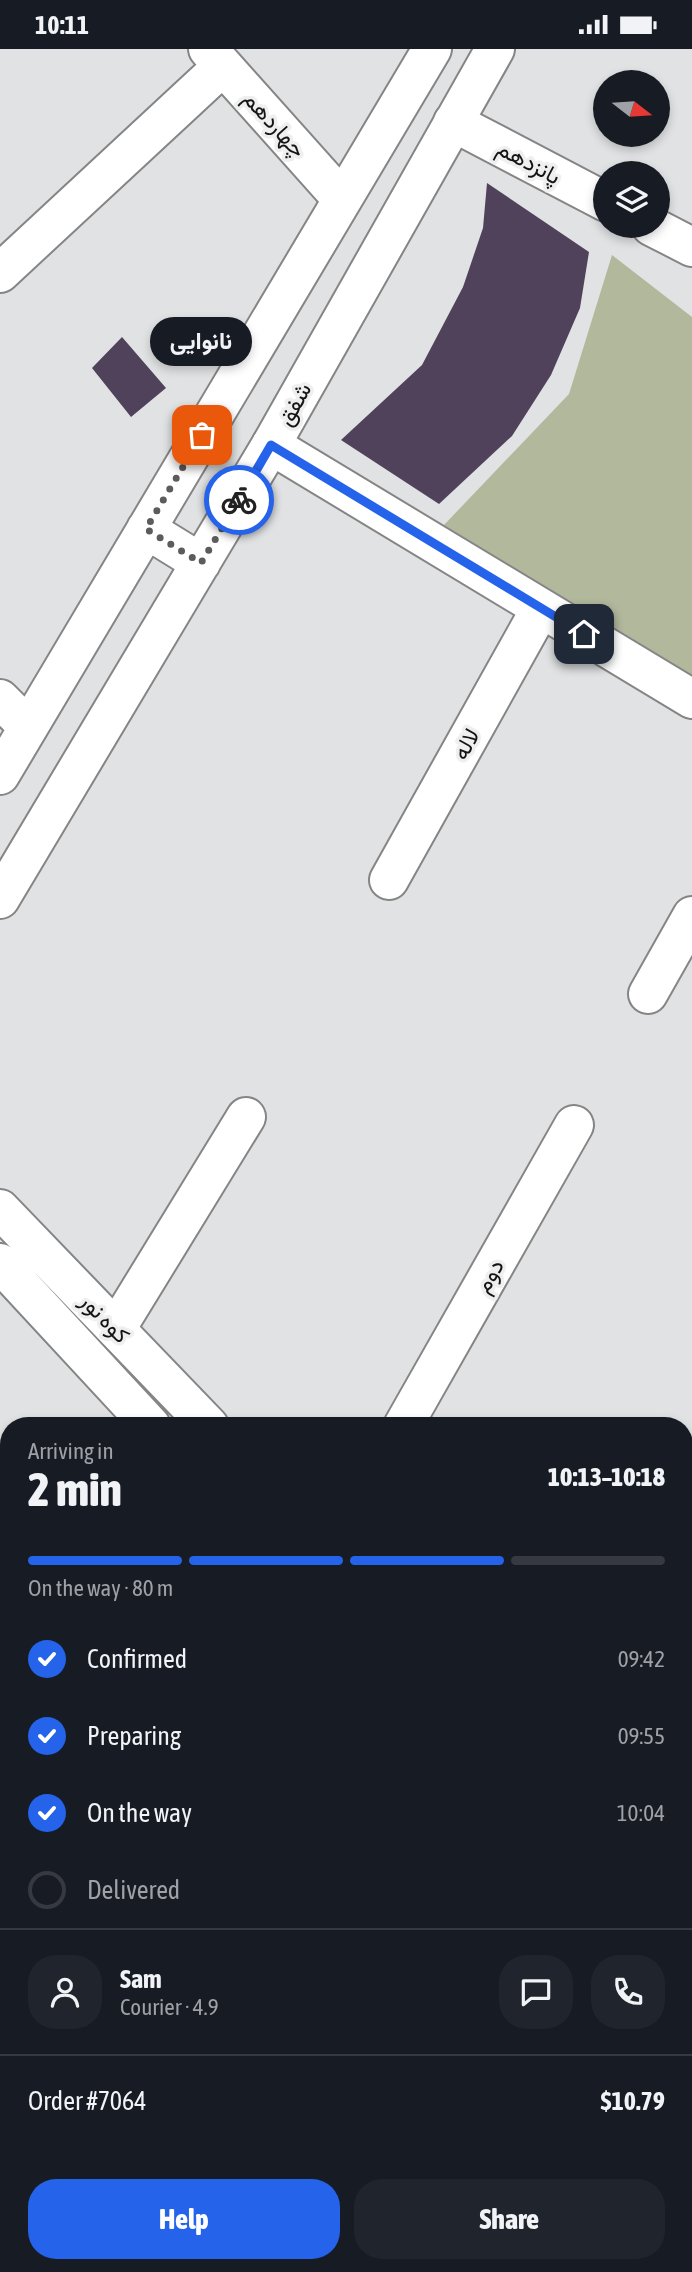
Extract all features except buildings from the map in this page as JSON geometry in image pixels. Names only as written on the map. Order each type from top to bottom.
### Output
[{"type":"street","points":[[0,775],[432,49]]},
{"type":"street","name":"شفق","points":[[0,899],[271,445],[495,49]]},
{"type":"street","points":[[0,273],[216,57]]},
{"type":"street","name":"چهاردهم","points":[[216,57],[342,199]]},
{"type":"street","name":"پانزدهم","points":[[453,122],[593,195]]},
{"type":"street","points":[[670,236],[692,247]]},
{"type":"street","points":[[271,445],[692,699]]},
{"type":"street","points":[[146,529],[201,563]]},
{"type":"street","name":"لاله","points":[[388,880],[541,608]]},
{"type":"street","points":[[0,699],[28,727]]},
{"type":"street","points":[[648,994],[692,916]]},
{"type":"street","points":[[116,1329],[246,1117]]},
{"type":"street","name":"دوم","points":[[409,1417],[574,1125]]},
{"type":"street","name":"کوه نور","points":[[0,1209],[200,1417]]},
{"type":"street","name":"کوه نور","points":[[0,1263],[143,1417]]},
{"type":"green space","points":[[612,255],[692,317],[692,678],[444,525],[569,394]]},
{"type":"way so far","points":[[202,435],[146,529],[201,563],[239,500]]},
{"type":"place","name":"نانوایی","points":[[202,435]]},
{"type":"route","points":[[239,500],[271,445],[584,634]]}]
